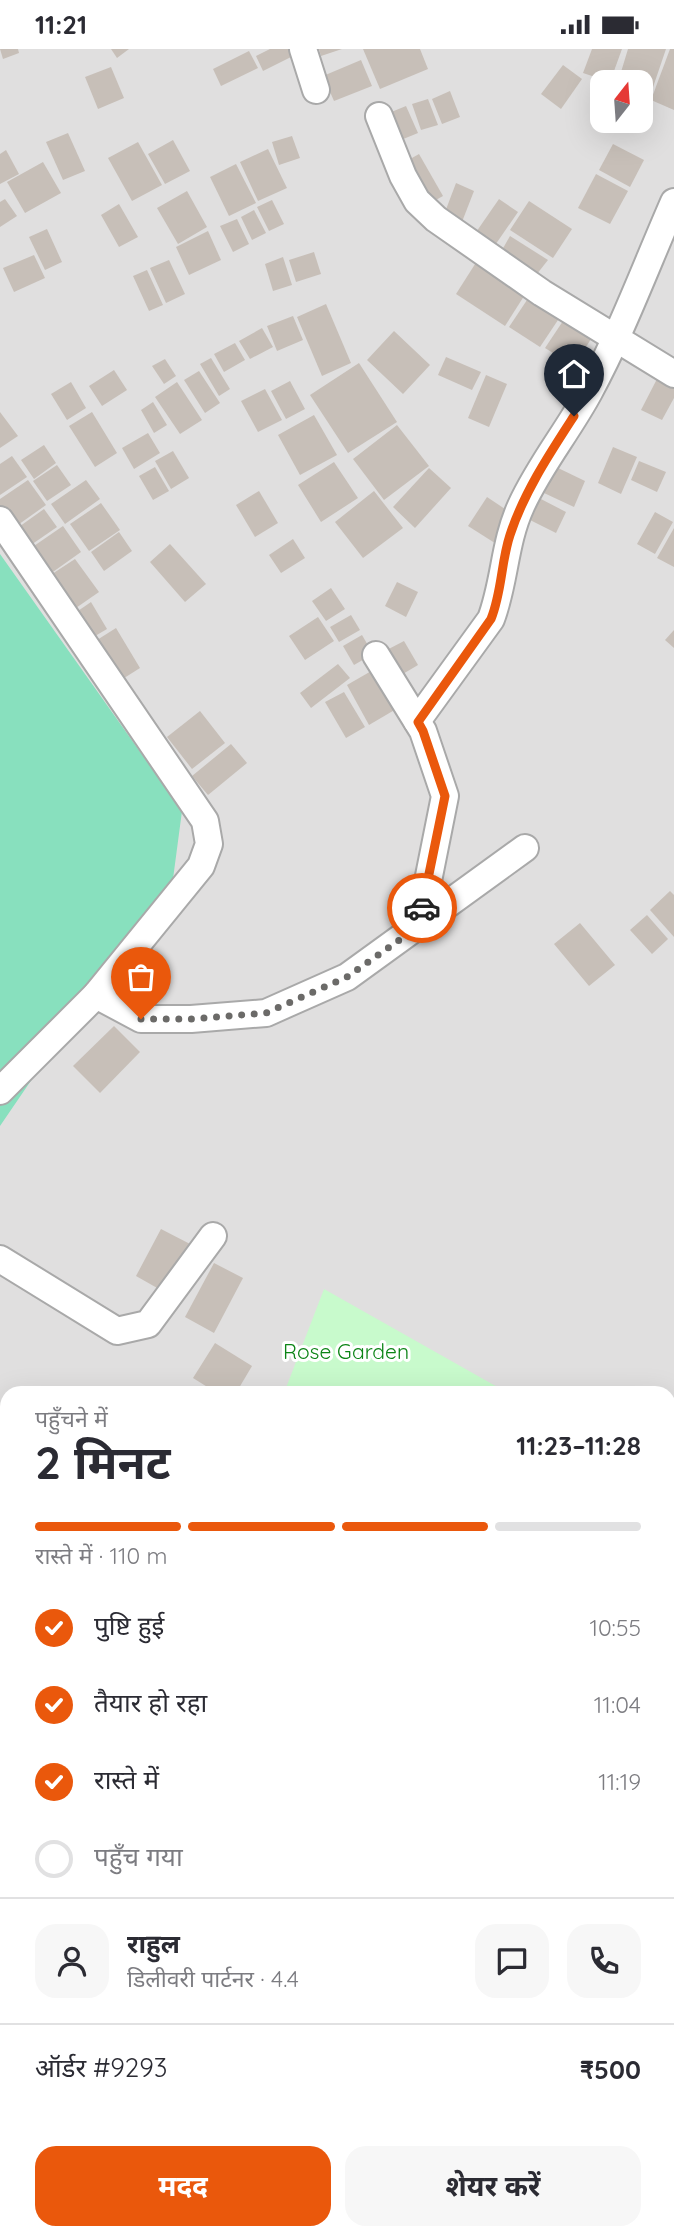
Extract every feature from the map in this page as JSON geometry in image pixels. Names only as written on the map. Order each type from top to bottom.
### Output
[{"type":"street","points":[[303,49],[316,90]]},
{"type":"street","points":[[379,116],[403,176],[417,201],[436,219],[542,293],[674,374]]},
{"type":"street","points":[[418,722],[491,619],[498,601],[509,537],[521,505],[589,393],[617,337],[674,202]]},
{"type":"street","points":[[0,520],[205,821],[209,844],[201,866],[96,995],[0,1091]]},
{"type":"street","points":[[376,655],[423,731],[445,796],[419,926]]},
{"type":"street","points":[[96,995],[141,1019],[191,1019],[266,1013],[347,977],[525,848]]},
{"type":"street","points":[[0,1259],[117,1331],[148,1324],[213,1236]]},
{"type":"shaded area","points":[[0,49],[674,49],[674,1386],[0,1386]]},
{"type":"green space","points":[[0,554],[182,811],[173,879],[0,1126]]},
{"type":"green space","name":"Rose Garden","points":[[324,1289],[496,1386],[287,1386]]},
{"type":"building","points":[[0,49],[18,49],[19,53],[3,59]]},
{"type":"building","points":[[111,49],[129,49],[117,58]]},
{"type":"building","points":[[270,49],[290,49],[293,56],[263,71],[256,56]]},
{"type":"building","points":[[319,49],[342,49],[321,56]]},
{"type":"building","points":[[363,49],[420,49],[428,69],[380,89]]},
{"type":"building","points":[[592,49],[622,49],[614,70],[590,70],[590,75],[583,73]]},
{"type":"building","points":[[628,49],[666,49],[653,87],[653,70],[622,70]]},
{"type":"building","points":[[670,49],[674,49],[674,110],[653,101]]},
{"type":"building","points":[[249,51],[258,68],[221,86],[213,69]]},
{"type":"building","points":[[361,60],[372,86],[334,101],[323,76]]},
{"type":"building","points":[[563,65],[582,79],[561,109],[541,94]]},
{"type":"building","points":[[111,67],[124,98],[98,109],[85,77]]},
{"type":"building","points":[[450,91],[460,117],[442,124],[432,99]]},
{"type":"building","points":[[428,99],[438,125],[421,130],[412,104]]},
{"type":"building","points":[[406,106],[418,133],[396,142],[384,115]]},
{"type":"building","points":[[68,133],[85,171],[63,180],[46,142]]},
{"type":"building","points":[[292,136],[300,158],[279,165],[272,142]]},
{"type":"building","points":[[173,140],[190,171],[165,184],[148,154]]},
{"type":"building","points":[[138,142],[162,185],[132,201],[108,158]]},
{"type":"building","points":[[613,144],[644,160],[630,187],[599,170]]},
{"type":"building","points":[[268,149],[287,188],[258,201],[240,162]]},
{"type":"building","points":[[6,150],[19,174],[0,184],[0,154]]},
{"type":"building","points":[[419,154],[443,196],[427,205],[403,163]]},
{"type":"building","points":[[43,162],[61,193],[25,213],[7,182]]},
{"type":"building","points":[[236,164],[256,203],[229,216],[210,177]]},
{"type":"building","points":[[596,174],[628,191],[610,224],[578,208]]},
{"type":"building","points":[[456,183],[474,191],[460,227],[442,220]]},
{"type":"building","points":[[187,191],[207,227],[178,244],[157,208]]},
{"type":"building","points":[[5,199],[17,216],[0,227],[0,202]]},
{"type":"building","points":[[499,199],[518,212],[491,251],[472,238]]},
{"type":"building","points":[[272,200],[284,224],[269,231],[257,207]]},
{"type":"building","points":[[529,201],[572,229],[553,258],[510,230]]},
{"type":"building","points":[[119,204],[138,237],[119,247],[101,215]]},
{"type":"building","points":[[254,210],[266,233],[252,240],[241,217]]},
{"type":"building","points":[[237,219],[249,244],[233,252],[220,226]]},
{"type":"building","points":[[47,229],[62,262],[45,270],[29,237]]},
{"type":"building","points":[[208,231],[221,260],[189,275],[176,247]]},
{"type":"building","points":[[510,236],[548,260],[533,279],[498,257]]},
{"type":"building","points":[[314,252],[321,274],[296,282],[289,260]]},
{"type":"building","points":[[34,255],[45,278],[14,292],[3,268]]},
{"type":"building","points":[[283,257],[292,285],[273,291],[265,264]]},
{"type":"building","points":[[169,260],[185,294],[166,303],[150,268]]},
{"type":"building","points":[[477,261],[526,293],[505,326],[456,294]]},
{"type":"building","points":[[147,270],[163,305],[149,311],[133,276]]},
{"type":"building","points":[[529,297],[560,317],[540,347],[509,327]]},
{"type":"building","points":[[326,304],[351,363],[322,376],[297,317]]},
{"type":"building","points":[[293,316],[303,340],[277,351],[267,326]]},
{"type":"building","points":[[563,321],[591,339],[574,366],[545,348]]},
{"type":"building","points":[[262,328],[273,347],[250,359],[239,341]]},
{"type":"building","points":[[394,331],[430,365],[403,394],[367,360]]},
{"type":"building","points":[[235,343],[245,360],[224,372],[214,354]]},
{"type":"building","points":[[446,357],[481,372],[472,390],[438,375]]},
{"type":"building","points":[[211,358],[230,389],[219,396],[200,364]]},
{"type":"building","points":[[165,359],[176,376],[164,384],[152,366]]},
{"type":"building","points":[[359,363],[397,422],[348,453],[310,395]]},
{"type":"building","points":[[114,370],[127,390],[102,406],[89,386]]},
{"type":"building","points":[[199,371],[220,403],[205,413],[184,380]]},
{"type":"building","points":[[486,375],[507,384],[489,427],[468,418]]},
{"type":"building","points":[[658,377],[674,386],[674,398],[662,420],[641,410]]},
{"type":"building","points":[[290,381],[305,409],[286,419],[271,391]]},
{"type":"building","points":[[71,382],[86,408],[67,420],[51,394]]},
{"type":"building","points":[[177,382],[202,420],[180,434],[155,397]]},
{"type":"building","points":[[265,389],[282,420],[258,432],[241,401]]},
{"type":"building","points":[[153,402],[167,425],[154,433],[141,410]]},
{"type":"building","points":[[0,412],[18,436],[0,448]]},
{"type":"building","points":[[92,412],[117,453],[95,467],[69,426]]},
{"type":"building","points":[[314,415],[337,455],[300,475],[278,435]]},
{"type":"building","points":[[397,425],[429,466],[384,500],[353,459]]},
{"type":"building","points":[[148,433],[160,453],[134,469],[122,448]]},
{"type":"building","points":[[44,445],[56,463],[34,479],[21,460]]},
{"type":"building","points":[[613,447],[637,457],[621,494],[598,483]]},
{"type":"building","points":[[173,451],[189,478],[171,489],[155,461]]},
{"type":"building","points":[[12,456],[27,477],[0,495],[0,464]]},
{"type":"building","points":[[639,461],[666,472],[657,492],[631,480]]},
{"type":"building","points":[[334,462],[358,498],[321,522],[298,485]]},
{"type":"building","points":[[57,465],[71,485],[47,501],[33,481]]},
{"type":"building","points":[[155,467],[169,491],[153,500],[139,476]]},
{"type":"building","points":[[556,467],[585,481],[574,507],[544,493]]},
{"type":"building","points":[[429,468],[451,488],[415,528],[393,507]]},
{"type":"building","points":[[28,480],[46,505],[15,527],[0,505],[0,499]]},
{"type":"building","points":[[86,480],[100,499],[65,524],[51,504]]},
{"type":"building","points":[[259,491],[278,523],[255,537],[236,505]]},
{"type":"building","points":[[374,491],[403,528],[363,558],[335,522]]},
{"type":"building","points":[[487,497],[517,517],[498,545],[468,526]]},
{"type":"building","points":[[539,498],[566,512],[556,533],[528,519]]},
{"type":"building","points":[[101,503],[120,530],[89,551],[70,524]]},
{"type":"building","points":[[44,509],[57,527],[28,547],[16,529]]},
{"type":"building","points":[[655,512],[673,522],[655,554],[637,544]]},
{"type":"building","points":[[63,526],[81,552],[50,574],[31,548]]},
{"type":"building","points":[[674,528],[674,567],[657,558]]},
{"type":"building","points":[[119,532],[132,551],[104,571],[91,552]]},
{"type":"building","points":[[293,539],[305,558],[281,573],[269,555]]},
{"type":"building","points":[[170,544],[206,584],[185,602],[150,562]]},
{"type":"building","points":[[75,559],[99,592],[73,610],[49,576]]},
{"type":"building","points":[[397,582],[418,592],[406,617],[385,606]]},
{"type":"building","points":[[331,588],[345,609],[326,621],[312,601]]},
{"type":"building","points":[[91,602],[107,629],[90,639],[75,613]]},
{"type":"building","points":[[351,615],[360,630],[339,642],[330,627]]},
{"type":"building","points":[[318,617],[334,641],[305,660],[289,636]]},
{"type":"building","points":[[116,628],[140,668],[121,680],[97,640]]},
{"type":"building","points":[[674,630],[674,648],[665,640]]},
{"type":"building","points":[[362,635],[373,654],[354,665],[343,646]]},
{"type":"building","points":[[404,641],[418,665],[396,678],[381,653]]},
{"type":"building","points":[[338,664],[350,678],[311,708],[300,693]]},
{"type":"building","points":[[380,666],[403,705],[369,725],[347,685]]},
{"type":"building","points":[[344,692],[365,727],[346,738],[325,702]]},
{"type":"building","points":[[200,711],[225,743],[192,769],[167,737]]},
{"type":"building","points":[[231,744],[247,763],[208,795],[192,776]]},
{"type":"building","points":[[670,891],[674,895],[674,937],[650,910]]},
{"type":"building","points":[[647,915],[668,939],[652,954],[630,930]]},
{"type":"building","points":[[580,923],[615,965],[589,986],[554,944]]},
{"type":"building","points":[[114,1026],[140,1052],[100,1093],[73,1066]]},
{"type":"building","points":[[161,1229],[192,1245],[166,1293],[136,1276]]},
{"type":"building","points":[[214,1263],[243,1278],[214,1333],[185,1317]]},
{"type":"building","points":[[215,1343],[252,1366],[240,1386],[206,1386],[193,1378]]},
{"type":"way so far","points":[[141,1019],[191,1019],[266,1013],[347,977],[419,926],[422,908]]},
{"type":"route","points":[[422,908],[445,796],[418,722],[491,619],[498,601],[509,537],[521,505],[574,416]]}]
